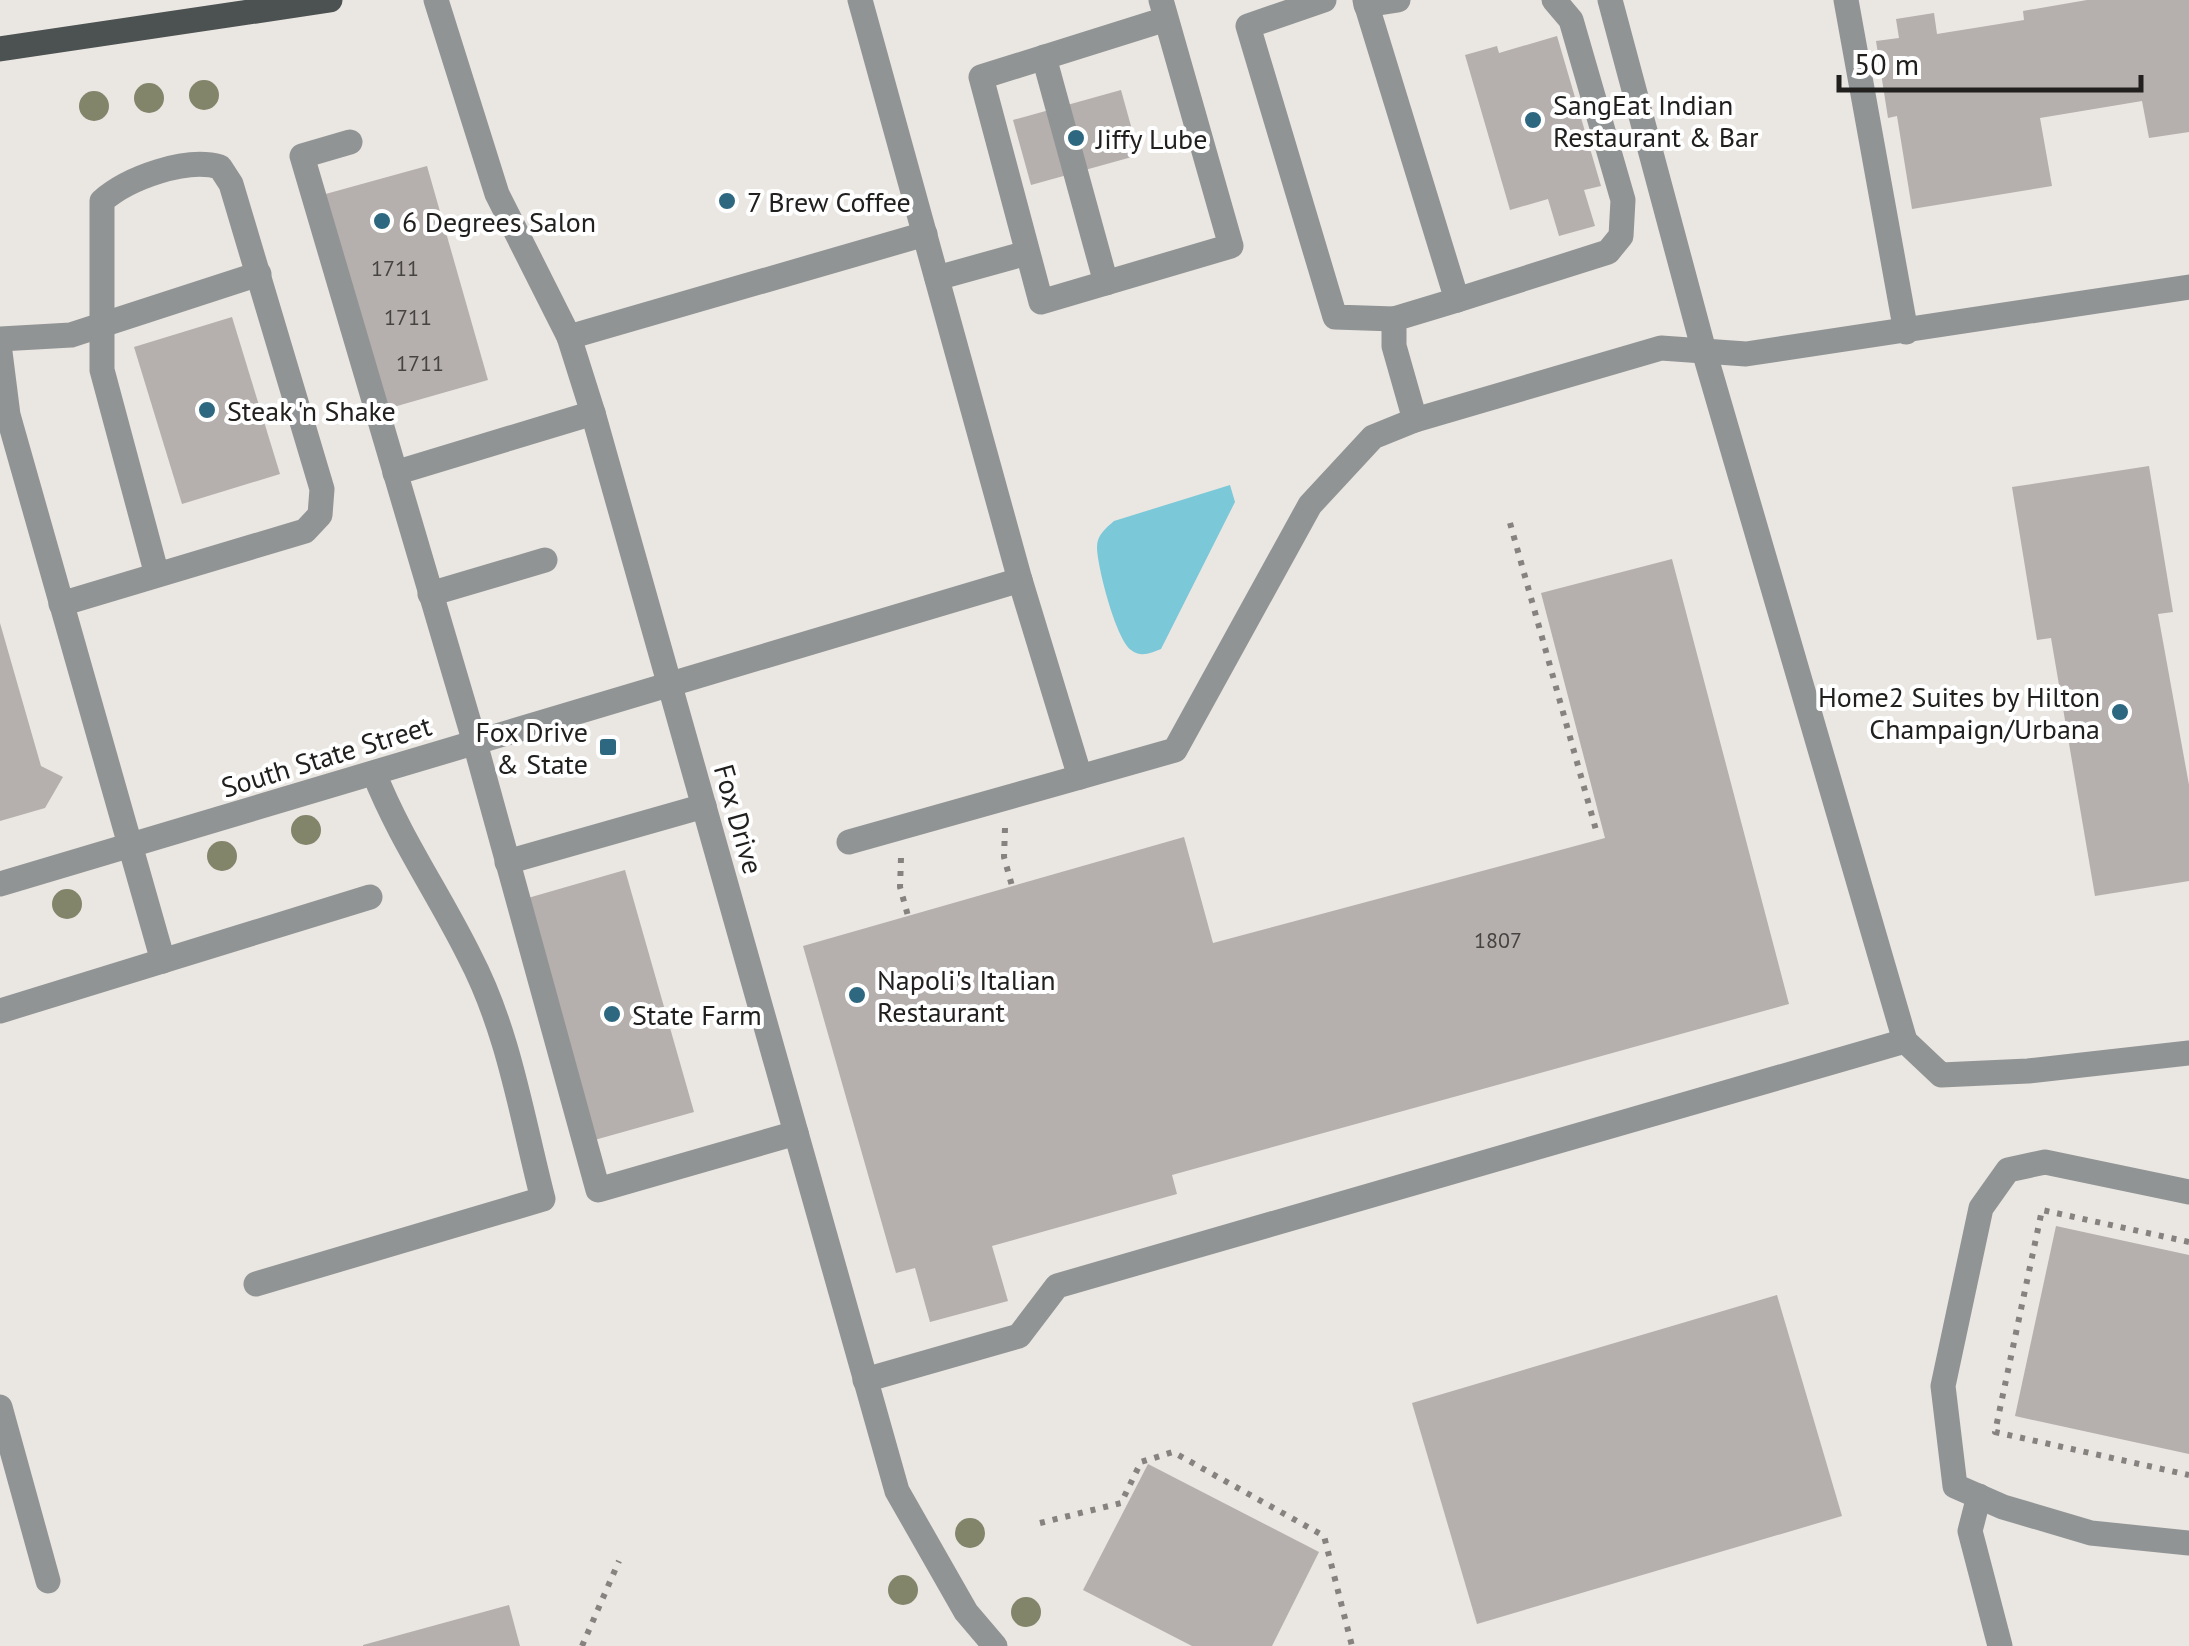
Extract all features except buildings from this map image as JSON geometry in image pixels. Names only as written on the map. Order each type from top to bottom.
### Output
[{"type":"main road","points":[[0,49],[330,0]]},
{"type":"street","name":"Fox Drive","points":[[436,0],[498,194],[568,337],[593,413],[897,1491],[966,1612],[995,1646]]},
{"type":"street","points":[[860,0],[1020,580],[1080,777]]},
{"type":"street","points":[[1324,0],[1248,26],[1335,317],[1394,319],[1608,252],[1620,236],[1619,186],[1570,20],[1554,0]]},
{"type":"street","points":[[1398,0],[1366,2],[1457,300]]},
{"type":"street","points":[[1610,0],[1704,352],[1905,1041],[1941,1075],[2028,1071],[2189,1053]]},
{"type":"street","points":[[1846,0],[1906,332]]},
{"type":"street","points":[[1164,10],[1231,246],[1041,302],[980,77],[1044,57],[1164,10]]},
{"type":"street","points":[[1044,57],[1106,284]]},
{"type":"street","points":[[350,142],[302,156],[475,743],[598,1190],[796,1132]]},
{"type":"street","points":[[61,604],[305,531],[320,515],[322,489],[232,184],[220,167],[201,162],[118,188],[102,201],[102,370],[157,575]]},
{"type":"street","points":[[568,337],[924,234]]},
{"type":"street","points":[[936,278],[1028,253]]},
{"type":"street","points":[[0,338],[71,335],[260,274]]},
{"type":"street","points":[[849,842],[1175,750],[1310,506],[1372,437],[1415,420],[1661,348],[1746,354],[2189,287]]},
{"type":"street","points":[[1394,319],[1394,346],[1415,420]]},
{"type":"street","points":[[0,352],[6,430],[61,604],[163,961]]},
{"type":"street","points":[[395,473],[593,413]]},
{"type":"street","points":[[430,594],[546,560]]},
{"type":"street","name":"South State Street","points":[[0,884],[1020,580]]},
{"type":"street","points":[[256,1284],[543,1199],[503,1034],[471,957],[394,824],[374,773]]},
{"type":"street","points":[[507,862],[704,806]]},
{"type":"street","points":[[0,1011],[370,897]]},
{"type":"street","points":[[866,1380],[1019,1336],[1057,1286],[1905,1041]]},
{"type":"street","points":[[2189,1192],[2045,1162],[2008,1170],[1981,1208],[1943,1386],[1955,1486],[2091,1533],[2189,1543]]},
{"type":"street","points":[[0,1407],[48,1581]]},
{"type":"street","points":[[1979,1496],[1970,1531],[2000,1646]]},
{"type":"path","points":[[1510,523],[1596,830]]},
{"type":"path","points":[[1006,796],[1004,857],[1012,886]]},
{"type":"path","points":[[902,826],[900,887],[908,916]]},
{"type":"path","points":[[2189,1242],[2042,1210],[1994,1432],[2189,1475]]},
{"type":"path","points":[[1040,1523],[1121,1503],[1141,1462],[1173,1452],[1324,1536],[1352,1646]]},
{"type":"path","points":[[582,1646],[619,1560]]},
{"type":"water","points":[[1230,485],[1235,502],[1161,649],[1146,654],[1131,650],[1119,632],[1108,602],[1098,556],[1100,535],[1114,521]]},
{"type":"place","name":"SangEat Indian Restaurant & Bar","points":[[1533,120]]},
{"type":"place","name":"Jiffy Lube","points":[[1076,138]]},
{"type":"place","name":"7 Brew Coffee","points":[[727,201]]},
{"type":"place","name":"6 Degrees Salon","points":[[382,221]]},
{"type":"place","name":"Steak 'n Shake","points":[[207,410]]},
{"type":"place","name":"Home2 Suites by Hilton Champaign/Urbana","points":[[2120,712]]},
{"type":"place","name":"Fox Drive & State","points":[[608,747]]},
{"type":"place","name":"Napoli's Italian Restaurant","points":[[857,995]]},
{"type":"place","name":"State Farm","points":[[612,1014]]}]
